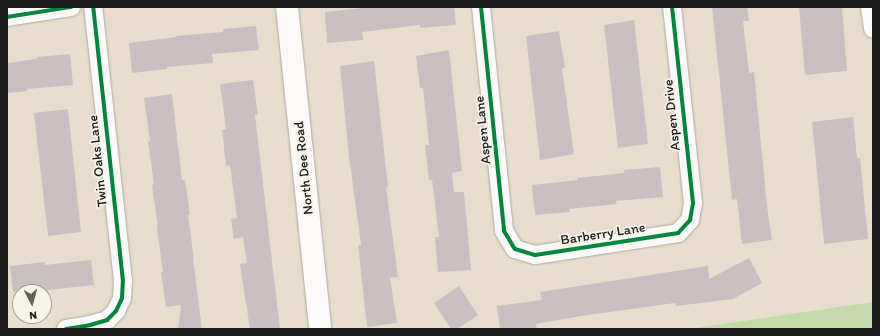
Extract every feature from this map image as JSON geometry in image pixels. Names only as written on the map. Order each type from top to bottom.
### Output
[{"type":"street","points":[[7,17],[71,7]]},
{"type":"street","name":"Twin Oaks Lane","points":[[66,329],[90,325],[107,320],[116,311],[122,298],[122,281],[93,7]]},
{"type":"street","name":"North Dee Road","points":[[287,7],[320,329]]},
{"type":"street","name":"Aspen Lane","points":[[481,7],[504,231],[515,249]]},
{"type":"street","name":"Aspen Drive","points":[[672,7],[693,203],[690,220]]},
{"type":"street","points":[[870,7],[873,29]]},
{"type":"street","name":"Barberry Lane","points":[[515,249],[535,255],[678,233],[690,220]]},
{"type":"path","points":[[741,329],[860,312],[873,316]]},
{"type":"green space","points":[[873,302],[873,329],[688,329]]},
{"type":"building","points":[[372,7],[454,7],[456,25],[420,28],[420,25],[362,32],[363,40],[327,43],[325,12]]},
{"type":"building","points":[[712,7],[747,7],[749,21],[743,21],[749,73],[754,72],[767,206],[772,240],[742,244],[737,199],[732,200]]},
{"type":"building","points":[[799,7],[842,7],[847,71],[805,75]]},
{"type":"building","points":[[634,20],[648,144],[618,148],[604,25]]},
{"type":"building","points":[[256,26],[259,50],[212,54],[213,63],[167,67],[167,69],[132,73],[129,43],[176,36],[223,32],[223,29]]},
{"type":"building","points":[[559,31],[565,68],[562,68],[574,154],[540,160],[526,36]]},
{"type":"building","points":[[449,50],[462,171],[452,173],[454,192],[464,192],[471,270],[438,272],[435,237],[439,237],[432,180],[429,180],[425,145],[429,145],[423,88],[420,88],[416,56]]},
{"type":"building","points":[[70,54],[73,85],[27,89],[27,91],[7,93],[7,63],[37,59],[37,57]]},
{"type":"building","points":[[374,61],[388,187],[386,187],[398,277],[390,278],[397,323],[367,327],[358,245],[361,245],[349,156],[340,66]]},
{"type":"building","points":[[253,80],[258,115],[255,115],[280,329],[250,329],[240,264],[247,263],[243,237],[234,239],[231,219],[237,218],[230,165],[226,166],[222,130],[226,129],[220,84]]},
{"type":"building","points":[[172,94],[182,180],[185,180],[190,215],[188,215],[202,329],[178,329],[181,305],[166,307],[161,272],[163,272],[152,185],[154,184],[144,98]]},
{"type":"building","points":[[68,109],[81,232],[48,236],[34,113]]},
{"type":"building","points":[[853,117],[857,158],[860,158],[868,239],[824,244],[812,122]]},
{"type":"building","points":[[660,167],[663,197],[616,201],[617,204],[569,209],[570,212],[535,215],[532,185],[624,173],[624,170]]},
{"type":"building","points":[[749,258],[762,283],[733,299],[676,306],[675,303],[581,316],[536,324],[537,329],[500,329],[497,306],[542,300],[540,292],[708,266],[709,279]]},
{"type":"building","points":[[91,260],[94,285],[52,290],[52,284],[12,284],[10,266],[45,262],[45,265]]},
{"type":"building","points":[[459,286],[478,315],[457,329],[451,329],[434,303]]},
{"type":"cycle path","points":[[7,17],[71,7]]},
{"type":"cycle path","points":[[66,329],[90,325],[107,320],[116,311],[122,298],[123,281],[93,7]]},
{"type":"cycle path","points":[[481,7],[504,231],[515,249],[535,255],[678,233],[690,220],[693,203],[672,7]]}]
